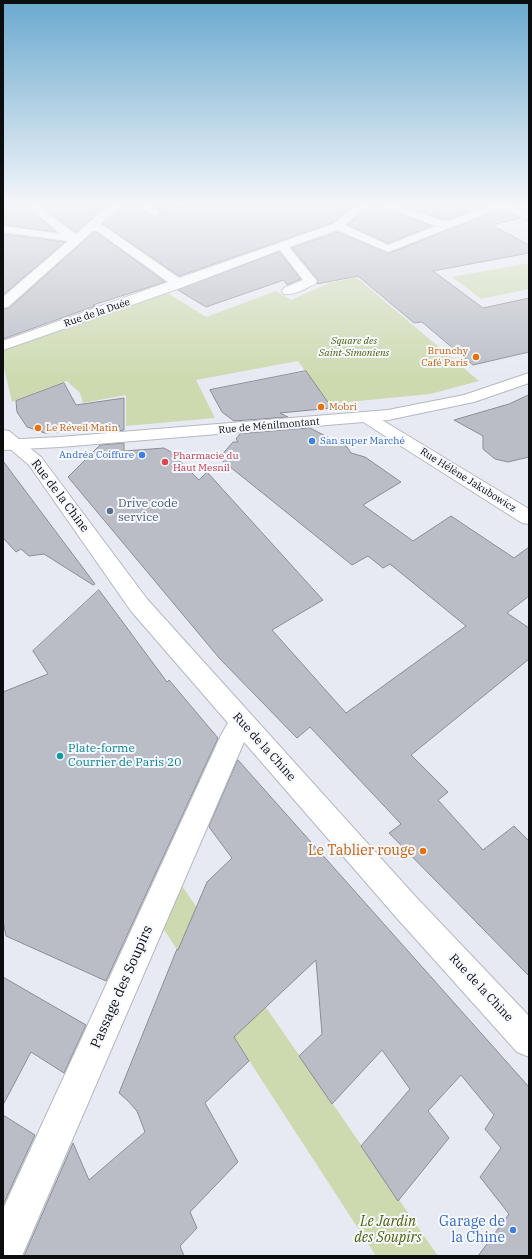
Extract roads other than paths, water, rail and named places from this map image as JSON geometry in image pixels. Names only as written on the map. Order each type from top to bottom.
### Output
[{"type":"street","points":[[3,304],[50,262]]},
{"type":"street","points":[[148,262],[179,284]]},
{"type":"street","name":"Rue de la Duée","points":[[3,346],[242,262]]},
{"type":"street","points":[[288,291],[311,280],[296,262]]},
{"type":"street","name":"Rue de Ménilmontant","points":[[6,441],[60,442],[366,417],[421,410],[468,400],[529,378]]},
{"type":"street","name":"Rue Hélène Jakubowicz","points":[[366,417],[529,518]]},
{"type":"street","name":"Rue de la Chine","points":[[6,441],[35,461],[139,605],[405,906],[529,1040]]},
{"type":"street","name":"Passage des Soupirs","points":[[3,1253],[227,751],[242,722]]},
{"type":"place","name":"Brunchy Café Paris","points":[[476,357]]},
{"type":"place","name":"Mobri","points":[[321,407]]},
{"type":"place","name":"Le Réveil Matin","points":[[38,428]]},
{"type":"place","name":"San super Marché","points":[[312,441]]},
{"type":"place","name":"Andréa Coiffure","points":[[142,455]]},
{"type":"place","name":"Pharmacie du Haut Mesnil","points":[[165,462]]},
{"type":"place","name":"Drive code service","points":[[110,511]]},
{"type":"place","name":"Plate-forme Courrier de Paris 20","points":[[60,756]]},
{"type":"place","name":"Le Tablier rouge","points":[[423,851]]},
{"type":"place","name":"Garage de la Chine","points":[[513,1230]]},
{"type":"park label","name":"Square des Saint-Simoniens","points":[[354,346]]},
{"type":"park label","name":"Le Jardin des Soupirs","points":[[388,1230]]}]
